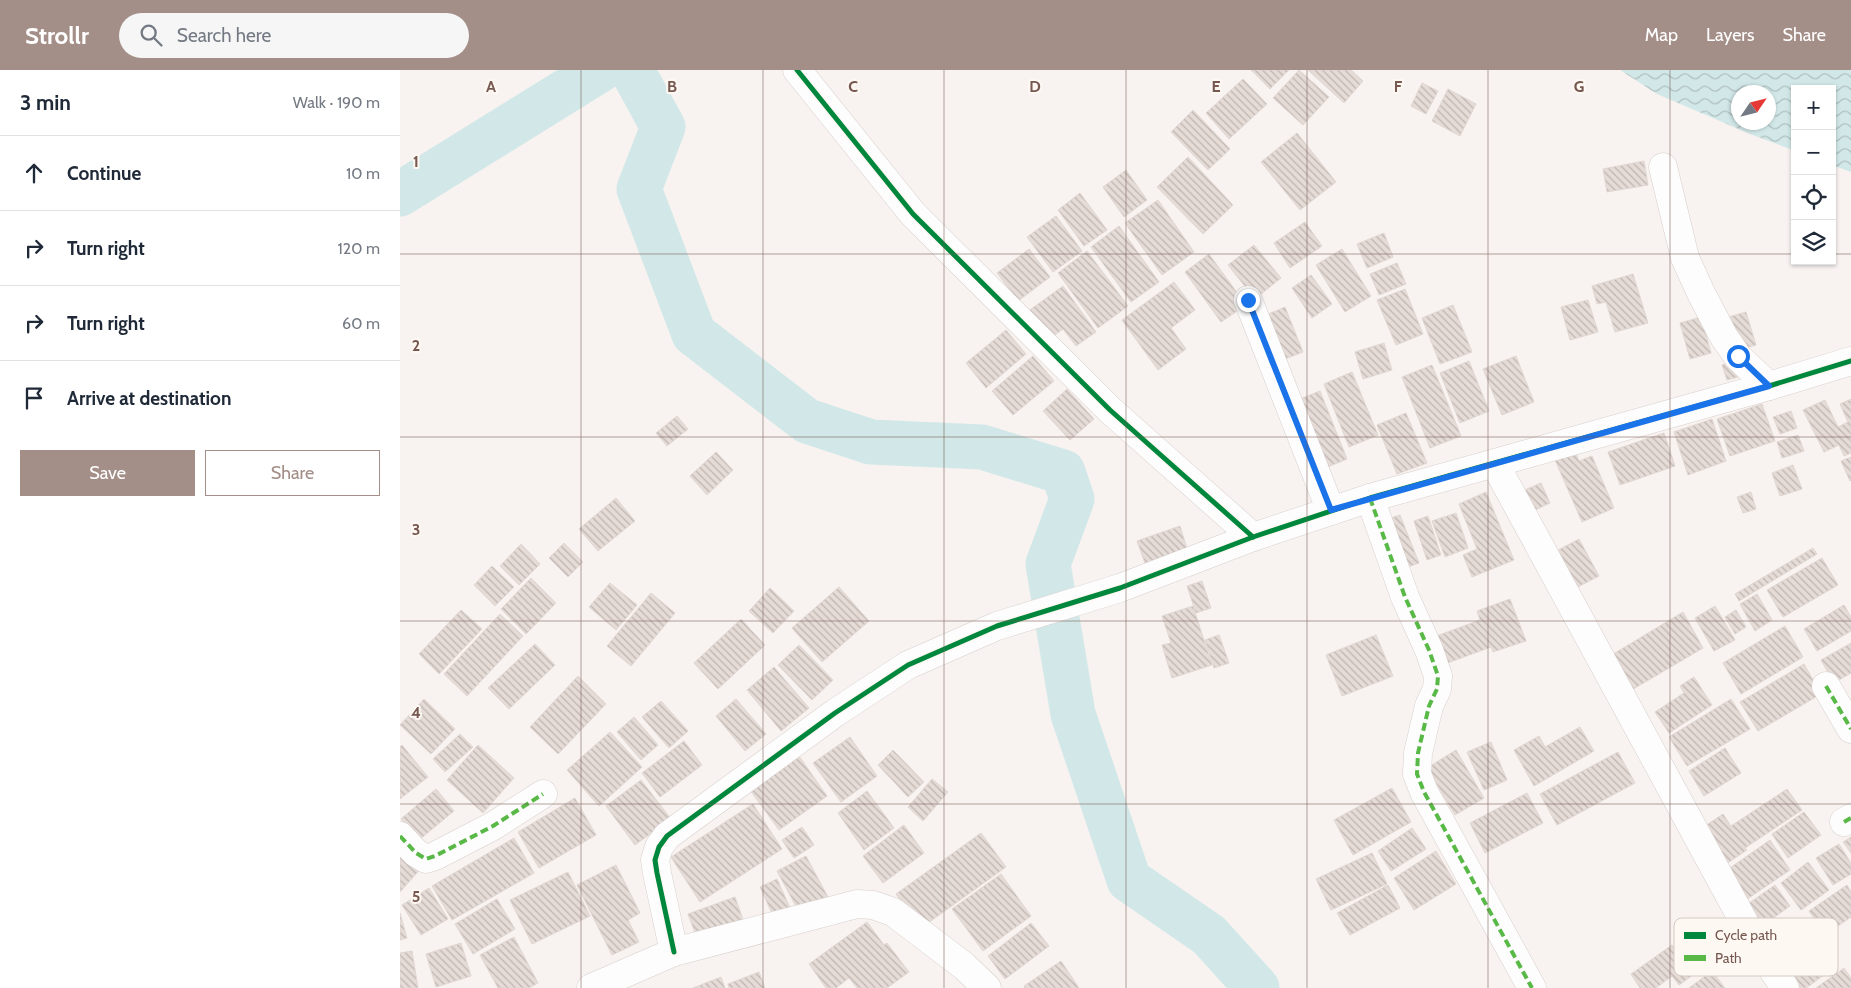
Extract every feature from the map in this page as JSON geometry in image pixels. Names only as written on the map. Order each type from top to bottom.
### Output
[{"type":"street","points":[[797,70],[913,214],[1110,410],[1253,537]]},
{"type":"street","points":[[1663,167],[1685,258],[1700,293],[1724,337],[1738,356],[1769,386]]},
{"type":"street","points":[[1248,300],[1331,510]]},
{"type":"street","points":[[674,952],[656,873],[655,860],[659,847],[667,836],[834,713],[908,665],[997,626],[1120,588],[1253,537],[1331,510],[1851,361]]},
{"type":"street","points":[[1495,464],[1742,918]]},
{"type":"street","points":[[1370,498],[1405,597],[1429,650],[1438,676],[1437,689],[1429,706],[1418,753],[1417,774],[1424,792],[1532,988]]},
{"type":"street","points":[[1826,686],[1851,729]]},
{"type":"street","points":[[400,836],[416,853],[426,859],[436,856],[493,826],[543,794]]},
{"type":"street","points":[[591,988],[674,952],[857,904],[873,905],[893,912],[964,966],[987,988]]},
{"type":"street","points":[[1777,976],[1785,988]]},
{"type":"water","points":[[1620,70],[1851,70],[1851,172],[1836,166],[1836,85],[1791,85],[1791,149],[1741,130],[1776,130],[1776,85],[1731,85],[1731,126],[1657,94]]},
{"type":"building","points":[[1251,70],[1289,70],[1270,89]]},
{"type":"building","points":[[1299,70],[1329,97],[1303,125],[1273,98]]},
{"type":"building","points":[[1308,70],[1351,70],[1363,81],[1344,103]]},
{"type":"building","points":[[1243,79],[1267,104],[1229,139],[1206,113]]},
{"type":"building","points":[[1422,83],[1438,91],[1426,114],[1411,106]]},
{"type":"building","points":[[1448,89],[1476,104],[1460,136],[1432,121]]},
{"type":"building","points":[[1193,110],[1230,149],[1208,170],[1171,132]]},
{"type":"building","points":[[1297,133],[1336,182],[1300,210],[1261,162]]},
{"type":"building","points":[[1188,157],[1233,205],[1203,234],[1157,187]]},
{"type":"building","points":[[1644,161],[1648,185],[1607,192],[1603,169]]},
{"type":"building","points":[[1126,170],[1147,200],[1124,217],[1103,187]]},
{"type":"building","points":[[1080,193],[1107,230],[1084,246],[1058,210]]},
{"type":"building","points":[[1158,200],[1194,252],[1162,275],[1125,223]]},
{"type":"building","points":[[1056,216],[1082,251],[1053,272],[1027,237]]},
{"type":"building","points":[[1305,222],[1322,246],[1290,268],[1274,243]]},
{"type":"building","points":[[1119,226],[1159,282],[1131,302],[1091,247]]},
{"type":"building","points":[[1384,233],[1393,257],[1367,268],[1357,244]]},
{"type":"building","points":[[1254,245],[1281,278],[1255,299],[1228,265]]},
{"type":"building","points":[[1029,249],[1050,277],[1018,301],[997,273]]},
{"type":"building","points":[[1342,249],[1371,296],[1345,312],[1316,265]]},
{"type":"building","points":[[1087,251],[1128,306],[1098,328],[1058,273]]},
{"type":"building","points":[[1209,254],[1246,305],[1221,322],[1185,272]]},
{"type":"building","points":[[1397,263],[1406,284],[1379,295],[1370,274]]},
{"type":"building","points":[[1633,274],[1648,323],[1615,332],[1606,302],[1597,304],[1592,286]]},
{"type":"building","points":[[1311,275],[1332,304],[1312,318],[1292,288]]},
{"type":"building","points":[[1174,282],[1195,310],[1171,328],[1186,349],[1158,370],[1122,320]]},
{"type":"building","points":[[1063,286],[1096,332],[1076,346],[1063,329],[1048,340],[1027,312]]},
{"type":"building","points":[[1405,289],[1423,334],[1396,345],[1377,300]]},
{"type":"building","points":[[1588,300],[1598,332],[1570,340],[1561,307]]},
{"type":"building","points":[[1453,305],[1472,352],[1440,364],[1422,318]]},
{"type":"building","points":[[1285,307],[1303,352],[1277,362],[1259,318]]},
{"type":"building","points":[[1746,312],[1756,345],[1735,351],[1725,318]]},
{"type":"building","points":[[1701,317],[1711,353],[1690,359],[1680,323]]},
{"type":"building","points":[[1006,330],[1026,354],[986,388],[966,363]]},
{"type":"building","points":[[1384,343],[1392,370],[1363,379],[1355,352]]},
{"type":"building","points":[[1033,356],[1054,381],[1013,415],[992,391]]},
{"type":"building","points":[[1516,356],[1534,402],[1502,415],[1483,369]]},
{"type":"building","points":[[1469,361],[1489,411],[1460,423],[1440,373]]},
{"type":"building","points":[[1734,361],[1738,377],[1727,380],[1722,365]]},
{"type":"building","points":[[1432,365],[1461,436],[1430,448],[1402,377]]},
{"type":"building","points":[[1352,372],[1378,435],[1349,447],[1324,384]]},
{"type":"building","points":[[1067,389],[1094,419],[1070,440],[1043,411]]},
{"type":"building","points":[[1320,391],[1347,459],[1318,471],[1290,403]]},
{"type":"building","points":[[1851,399],[1851,453],[1844,456],[1839,445],[1824,452],[1803,410],[1825,400],[1838,427],[1848,422],[1840,404]]},
{"type":"building","points":[[1762,404],[1775,441],[1730,456],[1717,419]]},
{"type":"building","points":[[1791,411],[1797,428],[1780,434],[1773,417]]},
{"type":"building","points":[[1406,413],[1427,463],[1397,474],[1377,425]]},
{"type":"building","points":[[677,416],[688,429],[667,446],[656,433]]},
{"type":"building","points":[[1712,419],[1726,461],[1688,475],[1674,432]]},
{"type":"building","points":[[1664,433],[1675,466],[1620,485],[1608,452]]},
{"type":"building","points":[[1798,435],[1804,451],[1782,458],[1777,442]]},
{"type":"building","points":[[1575,451],[1579,461],[1592,456],[1614,508],[1582,522],[1555,460]]},
{"type":"building","points":[[716,452],[733,470],[707,495],[690,476]]},
{"type":"building","points":[[1851,457],[1851,480],[1850,481],[1841,461]]},
{"type":"building","points":[[1793,465],[1802,489],[1780,496],[1772,473]]},
{"type":"building","points":[[1541,483],[1550,503],[1531,512],[1522,491]]},
{"type":"building","points":[[1486,492],[1514,560],[1472,577],[1463,555],[1477,549],[1459,504]]},
{"type":"building","points":[[1751,492],[1756,509],[1743,513],[1737,497]]},
{"type":"building","points":[[616,498],[635,521],[598,551],[579,529]]},
{"type":"building","points":[[1456,513],[1468,548],[1445,557],[1432,521]]},
{"type":"building","points":[[1400,515],[1419,563],[1397,571],[1379,522]]},
{"type":"building","points":[[1428,516],[1441,555],[1427,560],[1414,521]]},
{"type":"building","points":[[1180,526],[1188,552],[1146,566],[1137,541]]},
{"type":"building","points":[[1579,539],[1599,576],[1566,593],[1547,556]]},
{"type":"building","points":[[564,543],[583,562],[568,577],[549,558]]},
{"type":"building","points":[[521,544],[540,564],[519,585],[500,566]]},
{"type":"building","points":[[1813,548],[1817,554],[1739,601],[1735,594]]},
{"type":"building","points":[[1822,558],[1838,585],[1783,617],[1767,590]]},
{"type":"building","points":[[492,566],[514,587],[495,606],[474,585]]},
{"type":"building","points":[[531,578],[556,603],[526,634],[501,609]]},
{"type":"building","points":[[1202,581],[1211,608],[1196,613],[1187,586]]},
{"type":"building","points":[[610,583],[637,605],[616,630],[589,607]]},
{"type":"building","points":[[839,587],[869,621],[822,662],[792,628]]},
{"type":"building","points":[[770,588],[794,611],[773,633],[749,611]]},
{"type":"building","points":[[651,593],[675,613],[631,666],[607,646]]},
{"type":"building","points":[[1757,594],[1772,620],[1755,631],[1740,604]]},
{"type":"building","points":[[1510,599],[1526,641],[1493,652],[1491,647],[1442,665],[1431,638],[1480,620],[1477,611]]},
{"type":"building","points":[[1844,605],[1851,617],[1851,631],[1817,651],[1804,629]]},
{"type":"building","points":[[1193,606],[1212,665],[1172,678],[1162,645],[1171,643],[1162,616]]},
{"type":"building","points":[[1715,606],[1735,640],[1714,651],[1695,618]]},
{"type":"building","points":[[461,610],[482,629],[439,674],[419,654]]},
{"type":"building","points":[[1736,610],[1746,627],[1735,634],[1725,617]]},
{"type":"building","points":[[1683,612],[1703,648],[1630,691],[1610,656]]},
{"type":"building","points":[[500,614],[523,636],[467,696],[444,674]]},
{"type":"building","points":[[741,619],[765,645],[718,689],[694,663]]},
{"type":"building","points":[[1785,626],[1803,657],[1741,694],[1723,663]]},
{"type":"building","points":[[1219,635],[1229,663],[1214,668],[1205,640]]},
{"type":"building","points":[[1376,635],[1393,676],[1342,696],[1326,655]]},
{"type":"building","points":[[1851,643],[1851,673],[1834,683],[1821,660]]},
{"type":"building","points":[[535,644],[555,665],[509,709],[488,688]]},
{"type":"building","points":[[799,645],[833,680],[812,700],[778,665]]},
{"type":"building","points":[[1804,664],[1821,694],[1758,731],[1740,702]]},
{"type":"building","points":[[774,667],[809,708],[781,731],[747,690]]},
{"type":"building","points":[[578,676],[606,704],[558,754],[530,727]]},
{"type":"building","points":[[1694,677],[1712,705],[1669,733],[1655,712],[1684,693],[1680,686]]},
{"type":"building","points":[[424,699],[455,729],[431,754],[400,725]]},
{"type":"building","points":[[736,699],[766,734],[745,751],[716,716]]},
{"type":"building","points":[[1731,699],[1750,729],[1687,766],[1669,737]]},
{"type":"building","points":[[661,701],[688,731],[669,748],[642,717]]},
{"type":"building","points":[[634,717],[658,745],[641,760],[617,732]]},
{"type":"building","points":[[1580,727],[1594,751],[1534,786],[1514,750],[1539,736],[1545,747]]},
{"type":"building","points":[[610,732],[642,767],[599,806],[567,770]]},
{"type":"building","points":[[460,734],[473,747],[445,772],[433,759]]},
{"type":"building","points":[[850,737],[877,776],[841,802],[813,763]]},
{"type":"building","points":[[684,741],[702,765],[660,797],[642,773]]},
{"type":"building","points":[[1491,742],[1507,780],[1484,790],[1467,752]]},
{"type":"building","points":[[402,745],[428,777],[400,799],[400,747]]},
{"type":"building","points":[[478,745],[514,778],[483,813],[447,780]]},
{"type":"building","points":[[1725,748],[1741,773],[1704,796],[1689,771]]},
{"type":"building","points":[[893,750],[924,782],[908,797],[878,765]]},
{"type":"building","points":[[1456,750],[1484,798],[1455,815],[1427,768]]},
{"type":"building","points":[[1618,752],[1635,783],[1557,825],[1540,794]]},
{"type":"building","points":[[799,756],[827,796],[779,830],[750,790]]},
{"type":"building","points":[[932,779],[948,792],[923,821],[908,807]]},
{"type":"building","points":[[641,780],[671,819],[635,845],[606,806]]},
{"type":"building","points":[[1392,788],[1411,822],[1353,855],[1334,820]]},
{"type":"building","points":[[436,789],[454,811],[419,840],[401,819]]},
{"type":"building","points":[[1787,789],[1802,810],[1745,848],[1747,850],[1720,868],[1696,832],[1723,814],[1731,826]]},
{"type":"building","points":[[867,791],[894,828],[864,850],[838,813]]},
{"type":"building","points":[[1527,793],[1543,823],[1485,853],[1470,823]]},
{"type":"building","points":[[575,798],[596,835],[539,868],[518,832]]},
{"type":"building","points":[[753,804],[782,849],[700,902],[671,857]]},
{"type":"building","points":[[1804,812],[1821,835],[1788,858],[1772,834]]},
{"type":"building","points":[[904,825],[924,853],[883,883],[863,856]]},
{"type":"building","points":[[802,827],[814,845],[794,858],[782,840]]},
{"type":"building","points":[[1412,828],[1426,849],[1391,871],[1378,851]]},
{"type":"building","points":[[981,833],[1006,867],[921,928],[896,894]]},
{"type":"building","points":[[1851,837],[1851,853],[1843,842]]},
{"type":"building","points":[[514,838],[534,873],[452,920],[432,886]]},
{"type":"building","points":[[1770,840],[1790,870],[1740,904],[1720,875]]},
{"type":"building","points":[[1839,844],[1851,863],[1851,874],[1833,885],[1816,858]]},
{"type":"building","points":[[400,850],[423,866],[400,892]]},
{"type":"building","points":[[1436,851],[1456,884],[1414,910],[1394,878]]},
{"type":"building","points":[[1372,853],[1387,884],[1331,910],[1316,879]]},
{"type":"building","points":[[806,856],[829,899],[800,914],[777,871]]},
{"type":"building","points":[[1808,862],[1829,890],[1801,910],[1781,883]]},
{"type":"building","points":[[616,865],[640,913],[628,920],[639,942],[612,955],[577,885]]},
{"type":"building","points":[[568,872],[590,916],[532,944],[510,900]]},
{"type":"building","points":[[1001,874],[1031,916],[983,951],[952,909]]},
{"type":"building","points":[[777,879],[792,912],[775,920],[760,887]]},
{"type":"building","points":[[1388,885],[1400,908],[1350,935],[1337,913]]},
{"type":"building","points":[[1775,885],[1790,906],[1773,918],[1750,918],[1742,908]]},
{"type":"building","points":[[1847,885],[1851,892],[1851,917],[1838,926],[1838,918],[1814,918],[1809,911]]},
{"type":"building","points":[[429,888],[448,919],[421,935],[402,905]]},
{"type":"building","points":[[735,897],[745,925],[698,941],[688,914]]},
{"type":"building","points":[[497,899],[515,929],[473,954],[455,924]]},
{"type":"building","points":[[400,913],[407,938],[400,940]]},
{"type":"building","points":[[867,922],[884,945],[887,943],[909,972],[887,988],[857,988],[849,978],[836,988],[826,988],[809,964]]},
{"type":"building","points":[[1031,923],[1049,946],[1005,979],[988,956]]},
{"type":"building","points":[[514,937],[538,983],[529,988],[498,988],[480,955]]},
{"type":"building","points":[[461,943],[471,976],[436,987],[426,954]]},
{"type":"building","points":[[1672,945],[1674,948],[1674,976],[1691,976],[1679,985],[1672,976],[1656,988],[1640,988],[1631,974]]},
{"type":"building","points":[[412,951],[418,988],[400,988],[400,953]]},
{"type":"building","points":[[1061,961],[1079,988],[1025,988],[1024,986]]},
{"type":"building","points":[[1844,968],[1851,978],[1851,988],[1816,988],[1833,976],[1838,976],[1838,972]]},
{"type":"building","points":[[759,972],[765,988],[729,988],[728,984]]},
{"type":"building","points":[[1705,976],[1716,976],[1725,988],[1689,988]]},
{"type":"building","points":[[1782,976],[1823,976],[1806,988],[1790,988]]},
{"type":"building","points":[[721,977],[725,988],[693,988]]},
{"type":"waterway","points":[[400,194],[600,70]]},
{"type":"waterway","points":[[632,70],[663,127],[639,189],[694,334],[807,421],[871,442],[982,447],[1063,472],[1072,499],[1048,564],[1073,714],[1129,880],[1209,935],[1257,988]]},
{"type":"marked path","points":[[1248,300],[1331,511]]},
{"type":"marked path","points":[[1370,498],[1405,597],[1429,650],[1438,676],[1437,689],[1429,706],[1418,753],[1417,774],[1424,792],[1532,988]]},
{"type":"marked path","points":[[1826,686],[1851,729]]},
{"type":"marked path","points":[[400,836],[416,853],[426,859],[493,826],[543,794]]},
{"type":"marked path","points":[[1844,822],[1851,818]]},
{"type":"cycle path","points":[[797,70],[913,214],[1110,410],[1253,537]]},
{"type":"cycle path","points":[[674,952],[655,860],[659,847],[667,836],[835,713],[908,665],[997,626],[1120,588],[1253,537],[1370,498],[1769,386],[1851,361]]},
{"type":"route","points":[[1248,300],[1331,510],[1769,386],[1738,356]]}]
